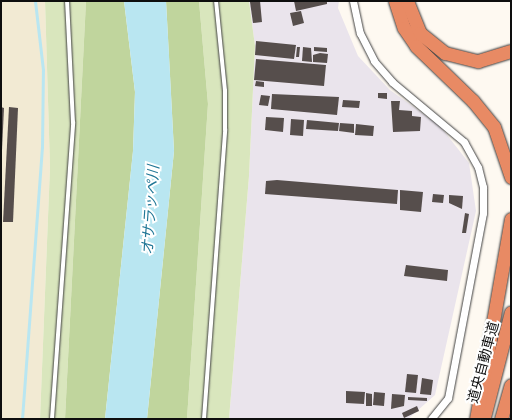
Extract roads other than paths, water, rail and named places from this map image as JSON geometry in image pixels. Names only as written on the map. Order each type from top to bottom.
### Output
[{"type":"highway","points":[[395,1],[404,28],[416,46],[473,101],[494,127],[511,177]]},
{"type":"highway","points":[[407,1],[420,32],[451,56],[478,61],[511,51]]},
{"type":"highway","points":[[476,419],[511,219]]},
{"type":"highway","name":"道央自動車道","points":[[483,419],[511,312]]},
{"type":"highway","points":[[501,419],[511,385]]},
{"type":"street","points":[[353,1],[360,33],[374,61],[392,82],[464,142],[478,167],[483,187],[484,213],[448,398],[431,419]]},
{"type":"lane","points":[[52,419],[74,123],[67,1]]},
{"type":"lane","points":[[204,419],[225,130],[225,92],[216,1]]},
{"type":"water","name":"オサラッペ川","points":[[124,1],[166,1],[169,55],[174,151],[147,419],[105,419],[133,151],[135,92]]},
{"type":"waterway","points":[[22,419],[42,147],[43,70],[35,1]]}]
